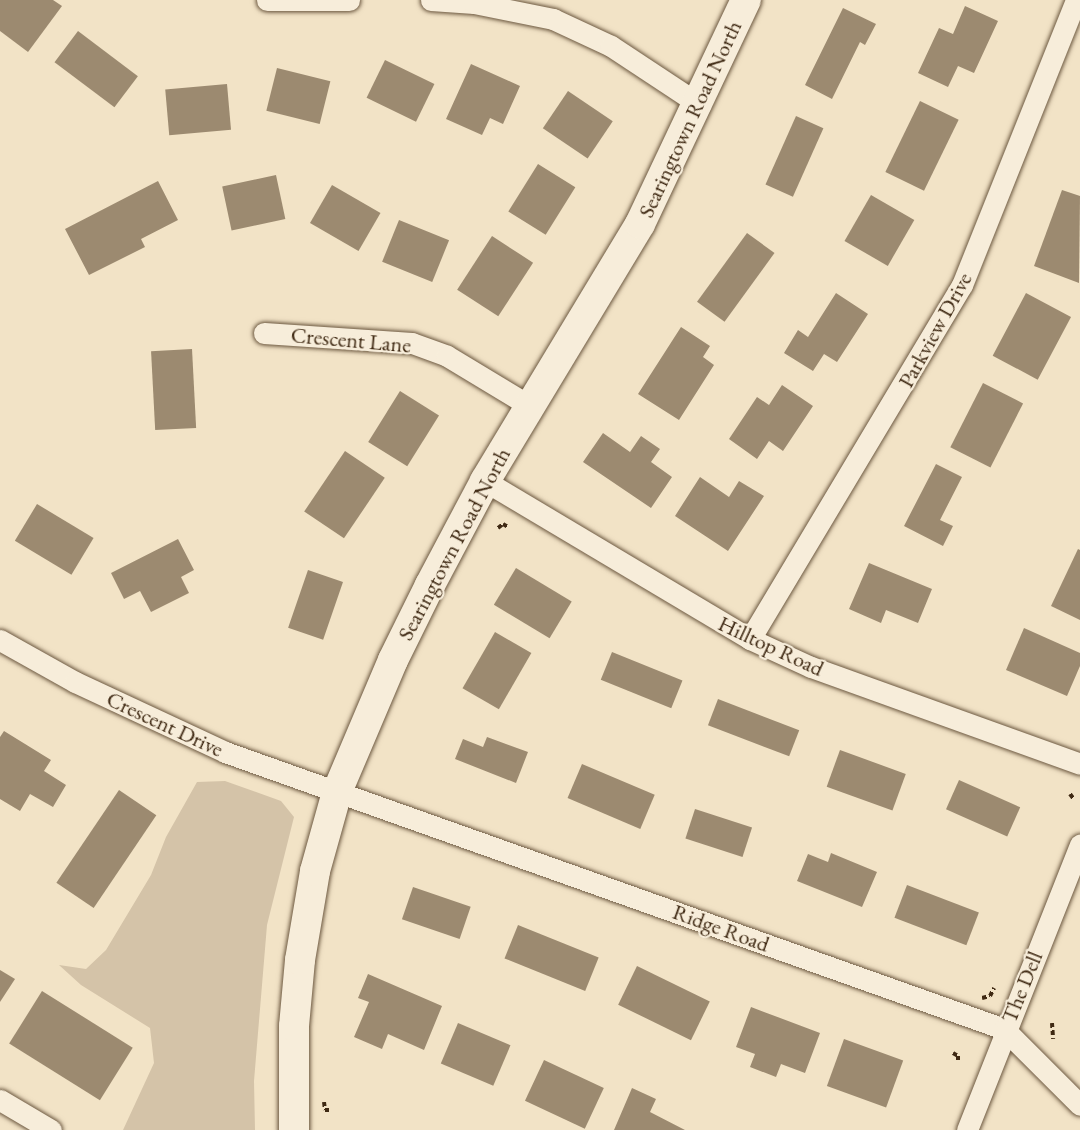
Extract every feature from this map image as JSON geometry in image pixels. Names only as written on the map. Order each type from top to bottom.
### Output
[{"type":"main road","name":"Searingtown Road North","points":[[301,1129],[294,1026],[300,960],[315,871],[337,792],[393,660],[485,481],[640,224],[700,105],[746,0]]},
{"type":"street","points":[[267,0],[349,0]]},
{"type":"street","points":[[431,0],[492,5],[553,19],[611,46],[700,105]]},
{"type":"street","name":"Parkview Drive","points":[[750,639],[962,285],[1076,0]]},
{"type":"street","name":"Crescent Lane","points":[[264,333],[412,343],[447,356],[530,406]]},
{"type":"street","name":"Hilltop Road","points":[[485,481],[750,639],[811,667],[1080,764]]},
{"type":"street","name":"Crescent Drive","points":[[0,640],[75,682],[225,752],[337,792]]},
{"type":"street","name":"Ridge Road","points":[[337,792],[1004,1029],[1080,1105]]},
{"type":"street","name":"The Dell","points":[[967,1130],[1004,1029],[1080,845]]},
{"type":"street","points":[[0,1100],[51,1130]]},
{"type":"path","points":[[498,528],[503,524],[508,527]]},
{"type":"path","points":[[990,996],[994,988]]},
{"type":"path","points":[[1052,1023],[1053,1039]]},
{"type":"path","points":[[953,1053],[958,1056],[958,1061]]},
{"type":"path","points":[[324,1102],[325,1110],[332,1110]]},
{"type":"shaded area","points":[[225,781],[281,801],[294,817],[267,925],[254,1081],[255,1130],[123,1130],[154,1063],[150,1028],[81,985],[59,965],[86,969],[106,950],[151,875],[166,837],[197,782]]},
{"type":"building","points":[[0,0],[53,0],[62,6],[28,52],[0,31]]},
{"type":"building","points":[[965,6],[998,21],[974,73],[958,66],[948,87],[918,73],[939,28],[953,34]]},
{"type":"building","points":[[843,8],[876,24],[865,45],[860,42],[832,99],[805,85]]},
{"type":"building","points":[[78,31],[138,76],[114,107],[55,62]]},
{"type":"building","points":[[385,60],[434,84],[416,122],[367,98]]},
{"type":"building","points":[[471,64],[520,86],[503,124],[490,118],[482,135],[446,119]]},
{"type":"building","points":[[277,68],[330,81],[320,124],[266,111]]},
{"type":"building","points":[[227,84],[231,130],[169,135],[165,89]]},
{"type":"building","points":[[568,91],[613,121],[588,159],[543,128]]},
{"type":"building","points":[[920,101],[959,120],[924,191],[885,172]]},
{"type":"building","points":[[796,116],[823,128],[793,197],[765,185]]},
{"type":"building","points":[[538,164],[575,187],[546,235],[508,211]]},
{"type":"building","points":[[276,175],[285,219],[232,230],[222,186]]},
{"type":"building","points":[[158,181],[178,220],[141,239],[145,247],[89,275],[65,229]]},
{"type":"building","points":[[332,185],[380,213],[358,251],[310,223]]},
{"type":"building","points":[[1062,190],[1080,196],[1079,283],[1034,266]]},
{"type":"building","points":[[871,195],[914,220],[888,266],[844,241]]},
{"type":"building","points":[[399,220],[449,240],[432,282],[382,262]]},
{"type":"building","points":[[747,233],[775,253],[725,322],[697,302]]},
{"type":"building","points":[[492,236],[533,263],[498,316],[457,290]]},
{"type":"building","points":[[836,293],[868,314],[837,362],[824,354],[813,371],[784,353],[798,330],[808,337]]},
{"type":"building","points":[[1026,293],[1071,317],[1038,380],[993,356]]},
{"type":"building","points":[[681,327],[710,346],[703,357],[714,365],[679,420],[638,394]]},
{"type":"building","points":[[192,349],[196,428],[155,430],[151,351]]},
{"type":"building","points":[[983,383],[1023,403],[990,468],[950,447]]},
{"type":"building","points":[[782,385],[813,406],[783,451],[769,441],[757,459],[729,439],[757,397],[769,405]]},
{"type":"building","points":[[400,391],[439,415],[407,466],[368,442]]},
{"type":"building","points":[[603,433],[630,452],[641,436],[660,449],[651,462],[672,477],[651,508],[583,462]]},
{"type":"building","points":[[345,451],[385,478],[344,538],[304,512]]},
{"type":"building","points":[[936,464],[962,477],[940,520],[953,526],[943,546],[904,526]]},
{"type":"building","points":[[700,477],[729,497],[739,481],[764,496],[728,551],[675,516]]},
{"type":"building","points":[[37,504],[94,538],[71,575],[15,541]]},
{"type":"building","points":[[178,539],[194,570],[181,577],[189,593],[151,612],[140,591],[124,599],[111,573]]},
{"type":"building","points":[[1078,549],[1080,550],[1080,620],[1051,606]]},
{"type":"building","points":[[869,563],[932,589],[918,623],[886,610],[881,623],[849,609]]},
{"type":"building","points":[[516,568],[572,601],[550,638],[494,605]]},
{"type":"building","points":[[308,570],[343,582],[323,640],[288,628]]},
{"type":"building","points":[[1024,628],[1080,653],[1080,666],[1067,696],[1006,670]]},
{"type":"building","points":[[495,632],[531,653],[499,709],[462,688]]},
{"type":"building","points":[[612,652],[682,680],[671,708],[601,680]]},
{"type":"building","points":[[718,699],[799,730],[789,756],[708,725]]},
{"type":"building","points":[[4,731],[51,760],[44,771],[66,785],[53,807],[30,794],[20,811],[0,799],[0,737]]},
{"type":"building","points":[[487,737],[528,752],[516,783],[455,759],[463,739],[483,747]]},
{"type":"building","points":[[840,750],[906,774],[892,811],[827,787]]},
{"type":"building","points":[[582,764],[655,795],[640,829],[568,798]]},
{"type":"building","points":[[959,780],[1020,807],[1007,836],[946,809]]},
{"type":"building","points":[[119,790],[156,815],[94,908],[56,883]]},
{"type":"building","points":[[695,809],[752,828],[742,857],[685,838]]},
{"type":"building","points":[[831,853],[877,872],[862,907],[797,881],[808,854],[828,862]]},
{"type":"building","points":[[907,885],[979,913],[966,945],[894,918]]},
{"type":"building","points":[[413,887],[471,907],[460,939],[402,919]]},
{"type":"building","points":[[518,925],[599,958],[585,991],[505,958]]},
{"type":"building","points":[[637,966],[710,1002],[691,1040],[618,1005]]},
{"type":"building","points":[[0,970],[15,979],[0,1002]]},
{"type":"building","points":[[368,974],[442,1006],[424,1050],[388,1034],[382,1049],[354,1037],[369,1002],[358,998]]},
{"type":"building","points":[[42,991],[133,1048],[100,1100],[9,1044]]},
{"type":"building","points":[[751,1007],[820,1033],[805,1073],[781,1064],[776,1077],[750,1067],[755,1054],[736,1047]]},
{"type":"building","points":[[458,1023],[510,1045],[493,1086],[441,1064]]},
{"type":"building","points":[[844,1039],[903,1061],[886,1108],[827,1086]]},
{"type":"building","points":[[544,1060],[604,1088],[585,1129],[525,1101]]},
{"type":"building","points":[[632,1088],[656,1099],[650,1112],[685,1130],[614,1130]]}]
